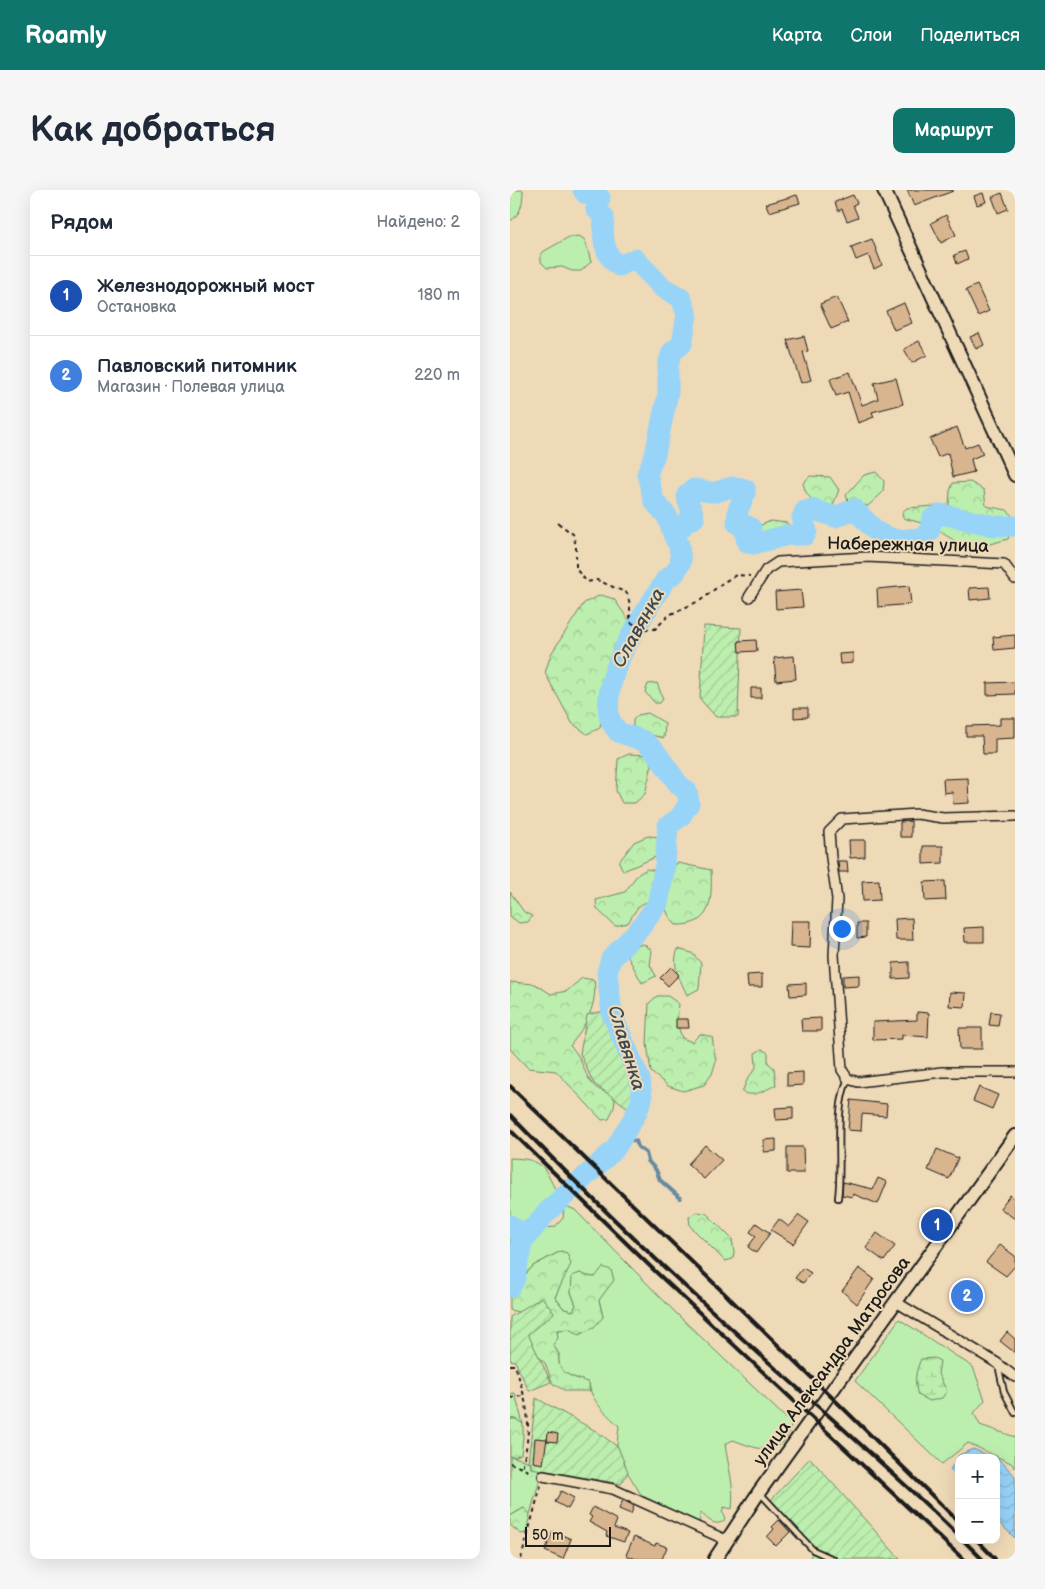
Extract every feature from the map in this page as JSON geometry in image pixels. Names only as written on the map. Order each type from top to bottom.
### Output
[{"type":"main road","points":[[884,190],[1015,475]]},
{"type":"main road","name":"улица Александра Матросова","points":[[715,1559],[759,1492],[1015,1136]]},
{"type":"street","name":"Набережная улица","points":[[749,596],[766,570],[778,562],[867,557],[1004,564],[1015,579]]},
{"type":"street","points":[[1015,816],[943,818],[917,814],[842,819],[829,832],[837,899],[834,955],[842,1070],[848,1079],[858,1082],[942,1072],[1015,1072]]},
{"type":"street","points":[[896,1302],[1015,1377]]},
{"type":"street","points":[[543,1476],[613,1489],[726,1540]]},
{"type":"lane","points":[[838,1198],[841,1163],[840,1110],[844,1087],[848,1079]]},
{"type":"lane","points":[[997,1364],[1004,1392],[1015,1413]]},
{"type":"lane","points":[[759,1492],[813,1550],[833,1559]]},
{"type":"path","points":[[558,523],[573,534],[576,546],[576,569],[587,582],[597,580],[627,593],[630,605],[630,622],[644,629],[655,629],[669,615],[702,600],[736,575],[763,575]]},
{"type":"path","points":[[510,1365],[515,1365],[524,1396],[528,1425],[522,1469]]},
{"type":"path","points":[[510,1398],[524,1396]]},
{"type":"path","points":[[510,1463],[543,1476],[520,1559]]},
{"type":"green space","points":[[510,190],[523,190],[523,199],[517,215],[510,221]]},
{"type":"green space","points":[[579,236],[585,240],[591,262],[581,271],[572,271],[562,267],[547,268],[541,262],[541,253],[569,237]]},
{"type":"green space","points":[[876,472],[884,481],[883,492],[868,506],[848,501],[846,495],[864,475]]},
{"type":"green space","points":[[810,476],[830,477],[839,490],[832,507],[813,500],[807,494],[803,483]]},
{"type":"green space","points":[[970,482],[984,490],[986,506],[1007,510],[1014,518],[1008,539],[979,547],[965,547],[929,525],[903,518],[902,512],[907,508],[949,505],[950,491],[953,483]]},
{"type":"green space","points":[[771,521],[787,523],[791,529],[789,540],[773,544],[756,542],[753,536],[753,528]]},
{"type":"green space","points":[[601,595],[614,599],[630,622],[607,675],[600,728],[587,734],[572,723],[545,673],[551,654],[584,603]]},
{"type":"green space","points":[[704,626],[741,628],[738,717],[716,717],[700,699]]},
{"type":"green space","points":[[657,683],[663,699],[660,703],[655,703],[645,692],[648,684]]},
{"type":"green space","points":[[648,713],[665,723],[664,738],[633,731],[633,720],[638,715]]},
{"type":"green space","points":[[629,754],[648,755],[652,765],[645,794],[635,803],[622,803],[616,791],[618,759]]},
{"type":"green space","points":[[648,836],[661,837],[663,854],[623,871],[619,862],[634,842]]},
{"type":"green space","points":[[678,863],[711,870],[711,891],[708,909],[704,916],[697,921],[676,925],[662,902],[649,902],[640,905],[628,923],[615,926],[597,909],[596,900],[625,892],[637,875],[647,869],[664,872]]},
{"type":"green space","points":[[510,892],[524,912],[532,916],[528,922],[519,923],[510,916]]},
{"type":"green space","points":[[643,944],[652,950],[650,965],[656,976],[642,983],[628,957],[630,948]]},
{"type":"green space","points":[[678,949],[692,953],[701,963],[699,989],[687,995],[676,967],[675,961]]},
{"type":"green space","points":[[582,978],[594,980],[594,998],[589,1015],[581,1031],[570,1046],[576,1052],[586,1074],[595,1087],[612,1093],[615,1103],[609,1119],[602,1120],[556,1071],[528,1068],[510,1049],[510,982],[535,984],[551,994],[567,991]]},
{"type":"green space","points":[[657,996],[668,996],[679,1004],[677,1023],[682,1038],[692,1042],[700,1034],[712,1037],[716,1061],[712,1074],[704,1085],[683,1091],[668,1086],[651,1072],[647,1044],[649,1003]]},
{"type":"green space","points":[[604,1011],[639,1093],[633,1111],[594,1084],[580,1054],[587,1015]]},
{"type":"green space","points":[[762,1049],[768,1053],[768,1063],[774,1068],[776,1085],[755,1094],[746,1094],[742,1092],[748,1078],[756,1068],[755,1053]]},
{"type":"green space","points":[[510,1158],[529,1160],[541,1165],[557,1193],[535,1219],[521,1225],[515,1224],[510,1217]]},
{"type":"green space","points":[[564,1205],[575,1210],[677,1314],[792,1424],[783,1442],[771,1448],[751,1447],[733,1440],[725,1444],[733,1501],[732,1509],[724,1507],[722,1512],[725,1516],[724,1521],[720,1523],[714,1523],[701,1513],[699,1523],[642,1496],[626,1470],[617,1445],[619,1426],[596,1402],[589,1383],[572,1377],[560,1367],[559,1354],[553,1345],[557,1330],[569,1329],[603,1317],[599,1300],[613,1280],[580,1273],[571,1292],[576,1305],[573,1311],[564,1309],[555,1297],[570,1264],[561,1251],[533,1266],[519,1282],[510,1278],[510,1234],[525,1240],[545,1228],[555,1227],[563,1218]]},
{"type":"green space","points":[[696,1212],[706,1213],[732,1239],[733,1259],[725,1261],[690,1226],[689,1217]]},
{"type":"green space","points":[[561,1251],[567,1253],[571,1264],[555,1297],[564,1309],[573,1311],[576,1305],[571,1292],[572,1276],[580,1273],[595,1277],[603,1267],[611,1270],[614,1280],[599,1300],[603,1317],[594,1327],[579,1335],[569,1329],[557,1330],[558,1338],[553,1345],[559,1354],[560,1367],[563,1371],[572,1377],[589,1383],[590,1391],[566,1391],[553,1384],[545,1363],[536,1355],[518,1312],[510,1310],[510,1278],[519,1282],[533,1266]]},
{"type":"green space","points":[[542,1297],[554,1313],[528,1334],[551,1382],[529,1391],[515,1361],[510,1360],[510,1317]]},
{"type":"green space","points":[[899,1319],[973,1367],[985,1400],[974,1413],[980,1425],[1015,1437],[1015,1468],[1011,1463],[1000,1458],[1000,1454],[992,1454],[968,1443],[942,1464],[855,1381]]},
{"type":"green space","points":[[934,1358],[940,1361],[938,1374],[947,1391],[942,1398],[930,1401],[918,1395],[916,1377],[921,1359]]},
{"type":"green space","points":[[515,1393],[523,1424],[516,1419],[510,1419],[510,1394]]},
{"type":"green space","points":[[536,1398],[596,1431],[618,1447],[628,1472],[621,1484],[531,1468],[531,1462],[528,1462]]},
{"type":"green space","points":[[510,1419],[516,1419],[523,1424],[521,1454],[514,1457],[510,1456]]},
{"type":"green space","points":[[510,1456],[531,1462],[531,1468],[543,1469],[530,1514],[524,1508],[510,1516]]},
{"type":"green space","points":[[810,1458],[900,1559],[809,1559],[815,1549],[771,1500]]},
{"type":"green space","points":[[524,1508],[530,1514],[526,1533],[521,1534],[510,1525],[510,1516]]},
{"type":"water","points":[[973,1449],[985,1454],[961,1454]]},
{"type":"water","points":[[1000,1460],[1015,1476],[1015,1538],[1000,1524]]},
{"type":"water","points":[[955,1462],[955,1476],[950,1470]]},
{"type":"building","points":[[907,190],[953,190],[953,191],[914,206]]},
{"type":"building","points":[[983,193],[986,202],[977,205],[974,196]]},
{"type":"building","points":[[1002,193],[1008,209],[998,213],[992,197]]},
{"type":"building","points":[[797,195],[800,203],[769,212],[766,204]]},
{"type":"building","points":[[853,195],[857,203],[853,205],[858,217],[847,221],[842,209],[838,211],[835,202]]},
{"type":"building","points":[[946,215],[956,235],[941,243],[931,223]]},
{"type":"building","points":[[872,239],[882,265],[874,269],[868,255],[856,260],[851,247]]},
{"type":"building","points":[[965,251],[968,259],[957,264],[954,255]]},
{"type":"building","points":[[977,285],[989,311],[978,316],[966,290]]},
{"type":"building","points":[[837,297],[848,322],[831,329],[820,304]]},
{"type":"building","points":[[904,303],[912,323],[894,330],[886,311]]},
{"type":"building","points":[[979,333],[984,345],[976,349],[970,337]]},
{"type":"building","points":[[804,336],[808,351],[803,352],[811,380],[801,383],[787,340]]},
{"type":"building","points":[[919,341],[927,355],[912,363],[904,349]]},
{"type":"building","points":[[850,372],[862,405],[878,399],[874,383],[896,378],[903,404],[872,412],[874,417],[858,423],[848,392],[836,396],[830,379]]},
{"type":"building","points":[[957,427],[965,448],[978,443],[983,454],[971,459],[974,472],[953,477],[948,453],[938,457],[930,439]]},
{"type":"building","points":[[909,586],[911,604],[878,607],[877,589]]},
{"type":"building","points":[[989,587],[990,598],[970,600],[969,588]]},
{"type":"building","points":[[801,590],[803,607],[776,609],[775,592]]},
{"type":"building","points":[[1015,635],[1015,648],[994,650],[993,637]]},
{"type":"building","points":[[756,640],[757,651],[739,652],[738,641]]},
{"type":"building","points":[[853,653],[853,663],[840,664],[839,654]]},
{"type":"building","points":[[794,656],[796,679],[776,681],[774,658]]},
{"type":"building","points":[[1015,682],[1015,694],[987,695],[987,683]]},
{"type":"building","points":[[751,688],[761,688],[761,698],[751,698]]},
{"type":"building","points":[[794,708],[808,708],[808,717],[794,718]]},
{"type":"building","points":[[1000,718],[1015,718],[1015,738],[995,739],[995,754],[983,754],[982,736],[966,736],[966,726],[1000,725]]},
{"type":"building","points":[[968,778],[969,803],[953,804],[952,792],[944,793],[943,779]]},
{"type":"building","points":[[911,821],[911,837],[900,837],[900,822]]},
{"type":"building","points":[[849,840],[865,840],[865,857],[850,858]]},
{"type":"building","points":[[923,846],[943,846],[943,863],[923,864]]},
{"type":"building","points":[[838,861],[847,861],[848,872],[839,872]]},
{"type":"building","points":[[879,880],[880,900],[863,901],[862,881]]},
{"type":"building","points":[[945,881],[946,900],[925,901],[924,882]]},
{"type":"building","points":[[912,918],[913,940],[896,940],[895,919]]},
{"type":"building","points":[[791,921],[811,921],[810,948],[790,947]]},
{"type":"building","points":[[857,923],[866,923],[866,937],[857,938]]},
{"type":"building","points":[[984,927],[984,942],[965,942],[964,928]]},
{"type":"building","points":[[909,962],[909,978],[893,979],[893,963]]},
{"type":"building","points":[[671,967],[679,975],[668,986],[660,978]]},
{"type":"building","points":[[762,974],[762,987],[748,987],[747,975]]},
{"type":"building","points":[[859,975],[859,986],[843,987],[843,976]]},
{"type":"building","points":[[806,983],[806,995],[790,996],[789,984]]},
{"type":"building","points":[[950,992],[966,993],[965,1007],[949,1006]]},
{"type":"building","points":[[917,1012],[929,1013],[928,1037],[902,1035],[902,1039],[873,1040],[873,1022],[917,1020]]},
{"type":"building","points":[[991,1012],[1000,1013],[998,1026],[989,1025]]},
{"type":"building","points":[[821,1018],[821,1031],[802,1031],[801,1019]]},
{"type":"building","points":[[676,1019],[688,1019],[689,1028],[676,1028]]},
{"type":"building","points":[[959,1028],[982,1028],[982,1049],[960,1049]]},
{"type":"building","points":[[803,1072],[803,1085],[787,1086],[787,1073]]},
{"type":"building","points":[[979,1087],[998,1095],[992,1109],[973,1101]]},
{"type":"building","points":[[851,1100],[887,1104],[886,1116],[862,1114],[861,1131],[848,1130]]},
{"type":"building","points":[[793,1107],[793,1119],[776,1120],[775,1108]]},
{"type":"building","points":[[776,1139],[776,1151],[764,1152],[764,1140]]},
{"type":"building","points":[[705,1145],[722,1160],[704,1179],[688,1164]]},
{"type":"building","points":[[787,1147],[803,1147],[804,1173],[787,1173]]},
{"type":"building","points":[[937,1149],[958,1158],[949,1179],[928,1170]]},
{"type":"building","points":[[878,1178],[887,1182],[878,1204],[853,1194],[852,1197],[842,1195],[843,1182],[873,1189]]},
{"type":"building","points":[[1010,1195],[1015,1199],[1015,1219],[1000,1208]]},
{"type":"building","points":[[799,1215],[809,1222],[793,1244],[771,1230],[779,1219],[789,1227]]},
{"type":"building","points":[[756,1223],[770,1233],[756,1253],[748,1247],[756,1236],[750,1232]]},
{"type":"building","points":[[877,1233],[895,1246],[884,1261],[866,1248]]},
{"type":"building","points":[[1000,1245],[1015,1256],[1015,1266],[1006,1276],[986,1262]]},
{"type":"building","points":[[803,1268],[811,1273],[803,1283],[795,1278]]},
{"type":"building","points":[[859,1268],[874,1279],[857,1304],[842,1291]]},
{"type":"building","points":[[1007,1332],[1015,1339],[1015,1353],[1000,1341]]},
{"type":"building","points":[[548,1432],[558,1434],[557,1442],[547,1441]]},
{"type":"building","points":[[535,1438],[547,1439],[543,1464],[533,1462]]},
{"type":"building","points":[[561,1491],[574,1498],[568,1509],[555,1502]]},
{"type":"building","points":[[623,1500],[634,1506],[631,1514],[619,1509]]},
{"type":"building","points":[[593,1507],[617,1520],[614,1528],[628,1533],[624,1542],[606,1536],[607,1532],[589,1522],[592,1517],[589,1515]]},
{"type":"building","points":[[779,1520],[790,1532],[776,1546],[767,1537],[774,1529],[772,1527]]},
{"type":"building","points":[[553,1531],[571,1539],[563,1559],[545,1551]]},
{"type":"building","points":[[634,1537],[655,1546],[656,1543],[667,1547],[662,1559],[636,1559],[626,1555]]},
{"type":"waterway","name":"Славянка","points":[[510,1225],[521,1232],[534,1228],[545,1214],[615,1149],[637,1112],[642,1099],[640,1080],[612,1014],[607,972],[611,959],[641,927],[658,903],[665,865],[668,826],[681,816],[689,803],[687,791],[679,785],[655,751],[644,741],[618,732],[609,717],[609,698],[618,662],[636,627],[666,579],[675,573],[681,562],[679,545],[674,537],[667,516],[654,501],[647,474],[655,454],[668,393],[668,365],[672,352],[682,344],[687,314],[681,298],[662,287],[635,259],[619,266],[614,262],[605,244],[603,231],[604,217],[596,209],[600,198],[596,195],[586,194],[583,190]]},
{"type":"waterway","points":[[674,537],[686,522],[694,518],[687,495],[694,489],[716,492],[733,487],[745,489],[745,494],[738,510],[737,523],[742,527],[748,526],[751,528],[746,537],[747,542],[753,544],[788,535],[805,535],[807,531],[802,518],[805,511],[812,509],[835,517],[854,509],[878,533],[896,540],[922,538],[929,532],[932,519],[941,514],[995,526],[1015,526]]},
{"type":"waterway","points":[[622,1138],[636,1141],[638,1147],[646,1153],[648,1161],[656,1170],[660,1180],[680,1198]]},
{"type":"waterway","points":[[510,1287],[515,1278],[521,1252],[521,1242],[534,1228]]},
{"type":"railway","points":[[510,1086],[955,1518]]},
{"type":"railway","points":[[510,1115],[651,1254],[955,1532]]},
{"type":"railway","points":[[510,1130],[657,1273],[963,1559]]},
{"type":"railway","points":[[967,1544],[982,1559]]},
{"type":"railway","points":[[981,1544],[995,1559]]},
{"type":"place","name":"Железнодорожный мост","points":[[937,1225]]},
{"type":"place","name":"Павловский питомник","points":[[967,1296]]}]
